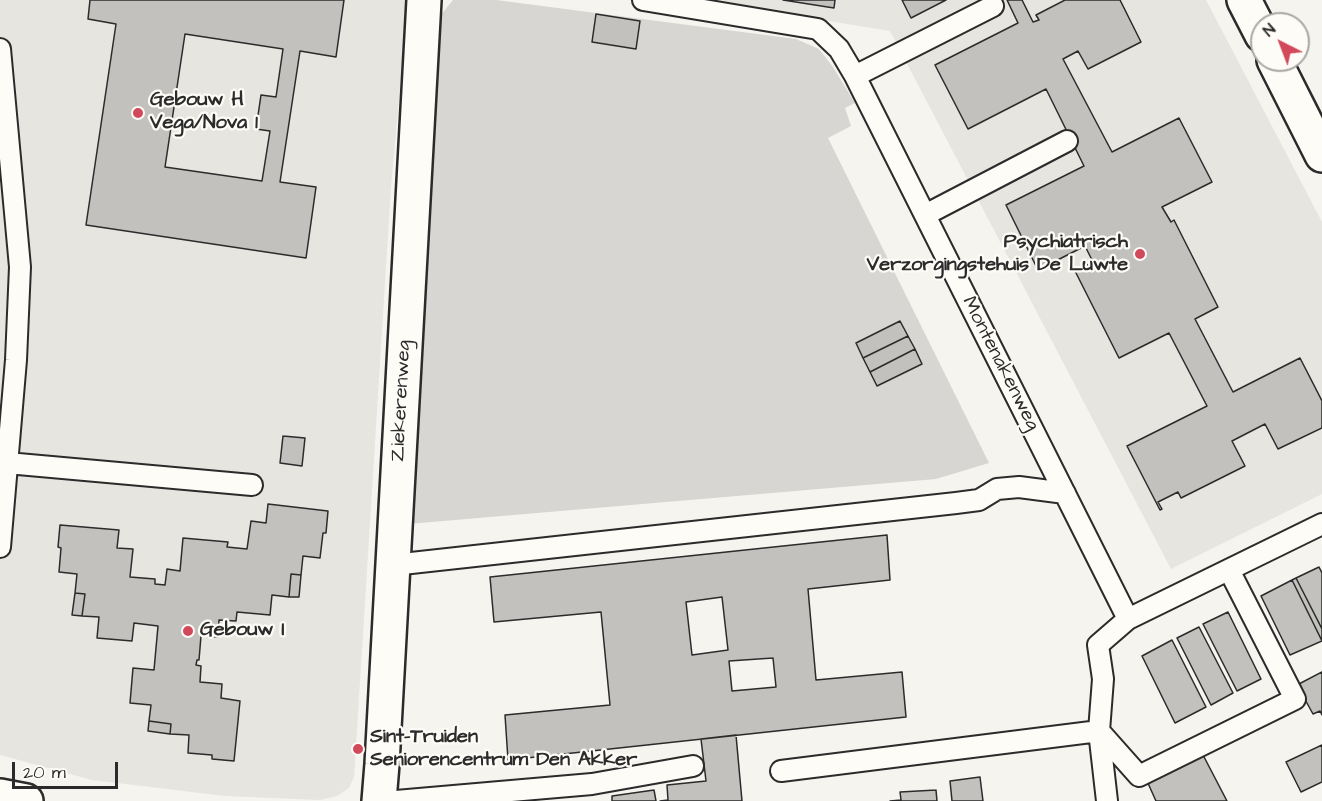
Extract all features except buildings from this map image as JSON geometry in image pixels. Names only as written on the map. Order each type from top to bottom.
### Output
[{"type":"street","name":"Ziekerenweg","points":[[379,801],[424,0]]},
{"type":"street","points":[[1280,72],[1322,155]]},
{"type":"street","points":[[0,796],[26,801]]},
{"type":"lane","name":"Montenakenweg","points":[[643,0],[818,29],[839,49],[855,76],[1128,619]]},
{"type":"lane","points":[[855,76],[993,6]]},
{"type":"lane","points":[[0,49],[20,267],[8,359],[7,463],[0,547]]},
{"type":"lane","points":[[925,215],[1067,141]]},
{"type":"lane","points":[[7,463],[252,485]]},
{"type":"lane","points":[[393,565],[979,500],[997,489],[1019,487],[1065,493]]},
{"type":"lane","points":[[1107,801],[1099,731],[1103,679],[1098,645],[1128,619],[1322,524]]},
{"type":"lane","points":[[1099,731],[1140,776],[1295,699],[1229,570]]},
{"type":"lane","points":[[781,771],[1099,731]]},
{"type":"lane","points":[[396,801],[592,792],[693,766]]},
{"type":"shaded area","points":[[0,0],[408,0],[391,187],[354,777],[349,788],[337,796],[320,800],[225,796],[92,780],[0,755]]},
{"type":"shaded area","points":[[453,0],[496,0],[796,39],[819,49],[855,103],[845,108],[851,126],[828,138],[989,463],[936,479],[408,524],[440,16]]},
{"type":"shaded area","points":[[699,0],[1206,0],[1322,222],[1322,494],[1171,569],[890,31]]},
{"type":"place","name":"Gebouw H Vega/Nova 1","points":[[138,113]]},
{"type":"place","name":"Psychiatrisch Verzorgingstehuis De Luwte","points":[[1140,254]]},
{"type":"place","name":"Gebouw I","points":[[188,631]]},
{"type":"place","name":"Sint-Truiden Seniorencentrum Den Akker","points":[[358,749]]}]
